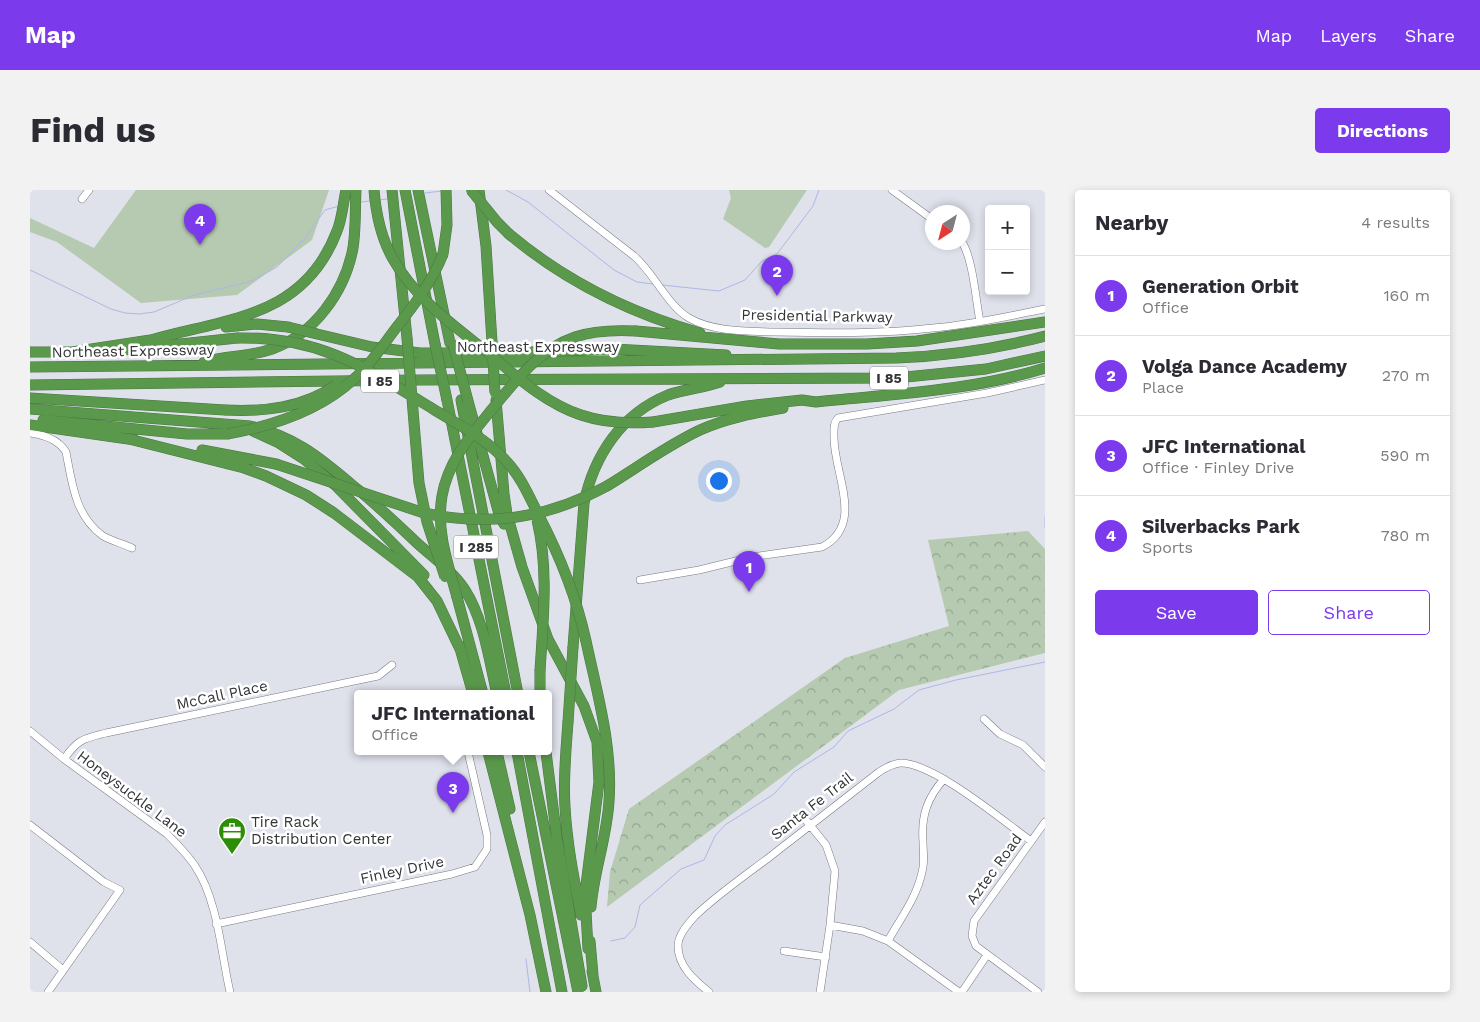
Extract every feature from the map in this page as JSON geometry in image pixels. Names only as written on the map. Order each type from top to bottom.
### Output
[{"type":"highway","points":[[151,340],[231,320],[262,310],[286,297],[308,280],[326,256],[338,230],[346,190]]},
{"type":"highway","points":[[192,366],[218,358],[255,354],[274,348],[300,333],[315,321],[328,307],[347,272],[353,246],[356,190]]},
{"type":"highway","points":[[374,190],[380,227],[392,259],[405,278],[426,302],[528,386],[558,406],[607,422],[633,424],[747,406],[802,400],[816,402],[941,390],[993,381],[1045,368]]},
{"type":"highway","name":"I 285","points":[[405,190],[505,690]]},
{"type":"highway","name":"I 285","points":[[418,190],[464,401],[517,690]]},
{"type":"highway","points":[[471,190],[509,234],[541,259],[576,282],[618,304],[657,320],[715,338]]},
{"type":"highway","points":[[479,190],[486,246],[495,393],[504,494],[507,514],[522,567]]},
{"type":"highway","points":[[30,419],[187,434],[277,423],[321,404],[356,378],[423,293],[437,269],[445,244],[448,210],[446,191]]},
{"type":"highway","points":[[392,194],[407,338],[419,483],[427,522],[454,596]]},
{"type":"highway","points":[[482,690],[454,596],[442,545],[441,501],[452,463],[461,448],[512,385],[542,355],[576,337],[613,330],[779,344],[875,344],[917,342],[1045,322]]},
{"type":"highway","points":[[72,352],[237,325],[257,324],[288,327],[372,347],[420,353],[498,353],[613,349],[722,354],[749,360]]},
{"type":"highway","points":[[30,398],[225,410],[275,409],[311,399],[329,390],[358,369],[398,326]]},
{"type":"highway","name":"Northeast Expressway","points":[[30,367],[749,360],[931,356],[977,351],[1045,336]]},
{"type":"highway","points":[[30,352],[150,349],[237,338],[275,339],[296,342],[330,352],[366,369],[471,432],[493,448],[516,473],[553,542],[570,581],[580,612],[606,741],[610,784],[605,831],[592,898],[590,940],[593,975]]},
{"type":"highway","name":"I 85","points":[[30,385],[418,380],[896,378],[986,369],[1045,356]]},
{"type":"highway","points":[[596,992],[569,849],[565,806],[568,722],[584,503],[593,469],[612,438],[630,418],[653,402],[668,395],[709,386],[730,379]]},
{"type":"highway","points":[[464,401],[499,514],[522,567],[548,639],[584,706],[597,742],[599,782],[585,893],[588,949]]},
{"type":"highway","points":[[30,424],[231,455],[276,464],[424,513],[474,520],[536,515],[585,498],[702,429],[752,413],[806,406],[816,402]]},
{"type":"highway","points":[[30,409],[152,417],[253,431],[279,443],[304,459],[335,485],[410,561],[435,590],[454,625],[472,690]]},
{"type":"highway","points":[[230,429],[250,426],[268,430],[316,454],[378,506],[458,580],[473,605],[497,690]]},
{"type":"highway","points":[[129,439],[244,468],[295,489],[313,499],[342,518],[418,577],[437,601],[461,652]]},
{"type":"highway","points":[[534,505],[543,544],[545,574],[540,690]]},
{"type":"highway","points":[[489,755],[530,915]]},
{"type":"highway","points":[[498,755],[518,846],[546,992]]},
{"type":"highway","points":[[513,755],[530,827]]},
{"type":"highway","points":[[518,755],[562,992]]},
{"type":"highway","points":[[530,755],[578,992]]},
{"type":"highway","points":[[546,755],[557,839],[583,992]]},
{"type":"street","points":[[82,199],[89,190]]},
{"type":"street","name":"Presidential Parkway","points":[[549,190],[634,256],[652,275],[681,312],[700,323],[743,330],[810,333],[892,331],[980,322],[1045,309]]},
{"type":"street","points":[[892,190],[925,214]]},
{"type":"street","points":[[966,250],[980,322]]},
{"type":"street","points":[[640,580],[699,570],[709,566],[752,557],[822,547],[830,543],[842,528],[845,512],[844,494],[834,447],[834,425],[838,418],[987,393],[1045,380]]},
{"type":"street","points":[[30,433],[44,435],[63,447],[66,452],[75,495],[85,517],[104,536],[132,548]]},
{"type":"street","name":"McCall Place","points":[[64,759],[74,744],[83,739],[378,676],[392,665]]},
{"type":"street","points":[[984,718],[1000,734],[1023,745],[1043,762]]},
{"type":"street","name":"Honeysuckle Lane","points":[[30,731],[64,759],[180,846],[201,877],[210,900],[230,992]]},
{"type":"street","name":"Finley Drive","points":[[216,924],[452,874],[475,867],[487,849],[486,835],[469,755]]},
{"type":"street","name":"Santa Fe Trail","points":[[709,992],[691,978],[680,955],[678,945],[686,927],[722,893],[808,822],[891,765],[901,763],[932,771],[1031,841]]},
{"type":"street","points":[[888,941],[909,904],[922,874],[924,863],[922,819],[929,799],[944,779]]},
{"type":"street","points":[[808,822],[826,845],[836,871],[820,992]]},
{"type":"street","name":"Aztec Road","points":[[1038,992],[976,946],[972,936],[974,921],[1045,822]]},
{"type":"street","points":[[30,825],[104,882],[120,890],[48,992]]},
{"type":"street","points":[[830,926],[864,931],[888,941],[960,992],[987,955]]},
{"type":"street","points":[[30,942],[63,970]]},
{"type":"street","points":[[784,952],[826,957]]},
{"type":"green space","points":[[136,190],[329,190],[312,240],[237,295],[141,303],[57,242],[30,232],[30,218],[94,248]]},
{"type":"green space","points":[[729,190],[807,190],[769,247],[765,248],[723,219],[731,198]]},
{"type":"green space","points":[[1028,531],[1045,549],[1045,653],[899,690],[607,907],[610,872],[629,809],[845,658],[949,626],[928,540]]},
{"type":"waterway","points":[[506,190],[528,202],[614,270],[637,282],[653,284]]},
{"type":"waterway","points":[[662,285],[719,291],[745,280],[762,261],[777,254],[813,206],[819,190]]},
{"type":"waterway","points":[[425,193],[442,191]]},
{"type":"waterway","points":[[379,200],[387,199]]},
{"type":"waterway","points":[[361,202],[370,201]]},
{"type":"waterway","points":[[30,270],[111,309],[139,314],[154,312],[194,295],[252,281],[277,267],[305,238],[325,210],[339,206]]},
{"type":"waterway","points":[[1045,517],[1045,527]]},
{"type":"waterway","points":[[611,941],[625,938],[635,927],[640,905],[681,869],[704,860],[715,836],[725,825],[774,794],[794,772],[834,747],[848,731],[894,709],[919,690],[956,680],[1045,662]]},
{"type":"waterway","points":[[526,959],[530,992]]},
{"type":"place","name":"Silverbacks Park","points":[[200,245]]},
{"type":"place","name":"Volga Dance Academy","points":[[777,296]]},
{"type":"place","name":"Generation Orbit","points":[[749,592]]},
{"type":"place","name":"JFC International","points":[[453,813]]},
{"type":"place","name":"Tire Rack Distribution Center","points":[[232,855]]}]
